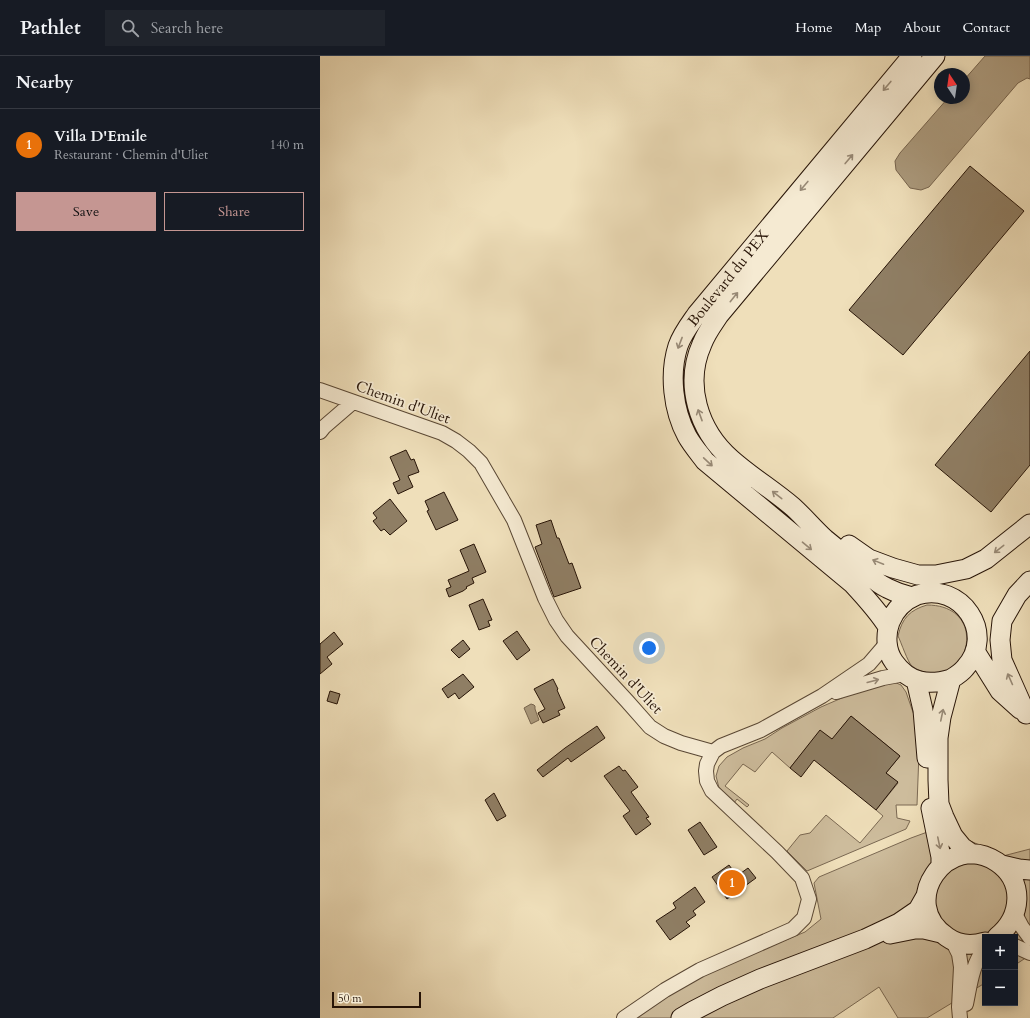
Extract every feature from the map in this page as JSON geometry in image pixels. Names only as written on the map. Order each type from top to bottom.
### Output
[{"type":"main road","name":"Boulevard du PEX","points":[[887,635],[882,618],[870,602],[853,584],[721,474],[694,447],[686,435],[679,418],[674,399],[674,382],[678,346],[686,329],[696,314],[912,56]]},
{"type":"main road","name":"Boulevard du PEX","points":[[912,597],[900,594],[885,587],[826,540],[792,507],[730,458],[715,442],[700,417],[695,398],[694,373],[696,360],[702,344],[719,315],[935,56]]},
{"type":"main road","points":[[792,507],[869,559],[918,575],[936,575],[966,569],[986,559],[1030,524]]},
{"type":"main road","points":[[1028,716],[1002,660],[1000,640],[1002,621],[1017,595],[1030,581]]},
{"type":"main road","points":[[934,593],[945,595],[955,599],[971,614],[977,633],[975,651],[966,668],[950,679],[927,683],[910,677],[898,668],[889,652],[887,635],[891,618],[904,602],[912,597],[934,593]]},
{"type":"main road","points":[[975,651],[1000,691],[1028,716]]},
{"type":"main road","points":[[910,677],[923,710],[930,802],[942,857],[941,865]]},
{"type":"main road","points":[[950,679],[941,717],[938,738],[938,780],[940,804],[953,836],[962,847],[972,854]]},
{"type":"main road","points":[[946,937],[932,922],[927,910],[926,896],[928,885],[933,874],[941,865],[950,859],[961,855],[983,855],[1002,865],[1014,883],[1017,894],[1016,910]]},
{"type":"main road","points":[[1002,865],[1030,870]]},
{"type":"main road","points":[[1000,934],[1007,928],[1030,888]]},
{"type":"main road","points":[[681,1018],[722,996],[760,979],[865,939],[899,923],[918,910],[926,896]]},
{"type":"main road","points":[[865,939],[915,929],[924,929],[965,944],[982,943]]},
{"type":"street","name":"Chemin d'Uliet","points":[[320,390],[442,433],[469,451],[481,463],[514,520],[556,620],[567,636],[650,727],[664,736],[681,743],[713,752]]},
{"type":"street","points":[[320,432],[352,402]]},
{"type":"street","points":[[624,1018],[665,990],[700,970],[793,929],[804,918],[809,899],[802,878],[777,852],[712,791],[707,781],[707,764],[713,752],[721,746],[761,730],[822,696],[869,664],[887,635]]},
{"type":"street","points":[[822,696],[883,678],[910,677]]},
{"type":"street","points":[[1016,910],[1030,938]]},
{"type":"street","points":[[946,937],[959,954],[961,967],[959,1006],[961,1018]]},
{"type":"street","points":[[1018,947],[1030,953]]},
{"type":"street","points":[[961,1018],[966,1006],[970,981],[974,968],[982,952]]},
{"type":"shaded area","points":[[985,56],[1030,56],[1030,79],[1027,78],[1018,83],[929,187],[921,190],[910,188],[896,170],[895,161],[900,153],[943,104],[970,104],[970,73]]},
{"type":"shaded area","points":[[927,605],[946,608],[958,616],[965,628],[967,641],[963,654],[956,665],[944,672],[929,673],[920,671],[912,666],[898,636],[904,620],[911,612]]},
{"type":"shaded area","points":[[894,682],[901,685],[906,692],[915,718],[919,753],[917,805],[896,805],[897,818],[910,821],[906,829],[807,871],[787,851],[800,835],[810,833],[826,815],[860,843],[883,816],[876,810],[898,783],[886,773],[900,756],[851,716],[838,732],[834,741],[820,731],[790,768],[772,752],[755,772],[743,764],[725,786],[749,805],[747,807],[737,799],[734,803],[719,788],[716,776],[719,766],[727,757],[743,748],[765,739],[821,707],[851,694]]},
{"type":"shaded area","points":[[531,704],[535,706],[539,720],[531,724],[524,708]]},
{"type":"shaded area","points":[[952,823],[964,838],[1003,856],[1030,849],[1030,955],[1018,963],[1018,934],[982,934],[982,985],[927,1018],[898,1018],[879,987],[833,1018],[621,1018],[706,973],[805,932],[821,919],[814,883],[819,877],[911,838]]},
{"type":"building","points":[[970,166],[1024,211],[903,355],[849,310]]},
{"type":"building","points":[[1030,351],[1030,465],[991,512],[935,465]]},
{"type":"building","points":[[406,450],[411,460],[414,459],[419,472],[408,476],[413,487],[398,494],[393,483],[400,480],[390,457]]},
{"type":"building","points":[[444,492],[458,520],[436,530],[427,511],[429,510],[425,501]]},
{"type":"building","points":[[390,499],[407,521],[390,535],[384,529],[381,531],[373,521],[377,518],[373,513]]},
{"type":"building","points":[[551,520],[557,538],[559,538],[569,564],[572,563],[581,588],[554,597],[535,547],[542,544],[536,525]]},
{"type":"building","points":[[474,544],[486,572],[472,578],[474,583],[466,587],[467,588],[463,591],[449,597],[446,589],[451,587],[448,580],[469,571],[460,550]]},
{"type":"building","points":[[483,599],[492,620],[488,621],[490,626],[479,630],[469,605]]},
{"type":"building","points":[[517,631],[530,650],[517,660],[503,641]]},
{"type":"building","points":[[334,632],[343,644],[327,657],[332,664],[320,674],[320,644]]},
{"type":"building","points":[[463,640],[470,649],[459,658],[451,650]]},
{"type":"building","points":[[463,674],[474,687],[459,699],[455,693],[448,698],[442,689]]},
{"type":"building","points":[[553,679],[565,708],[558,711],[560,715],[543,723],[538,713],[545,709],[534,689]]},
{"type":"building","points":[[330,691],[340,694],[337,704],[327,701]]},
{"type":"building","points":[[851,716],[900,756],[886,773],[898,782],[876,810],[814,760],[801,777],[790,768],[820,730],[832,739]]},
{"type":"building","points":[[597,726],[605,738],[571,762],[568,758],[543,777],[537,770],[565,748]]},
{"type":"building","points":[[619,766],[623,771],[625,770],[638,787],[631,792],[649,817],[646,818],[651,824],[636,835],[623,816],[630,811],[604,776]]},
{"type":"building","points":[[494,793],[506,816],[497,821],[485,800]]},
{"type":"building","points":[[700,822],[717,847],[704,855],[688,830]]},
{"type":"building","points":[[729,865],[737,876],[748,868],[756,878],[727,899],[712,877]]},
{"type":"building","points":[[695,887],[705,902],[693,911],[696,915],[686,922],[690,926],[670,940],[656,921],[676,908],[673,903]]},
{"type":"place","name":"Villa D'Emile","points":[[732,883]]}]
